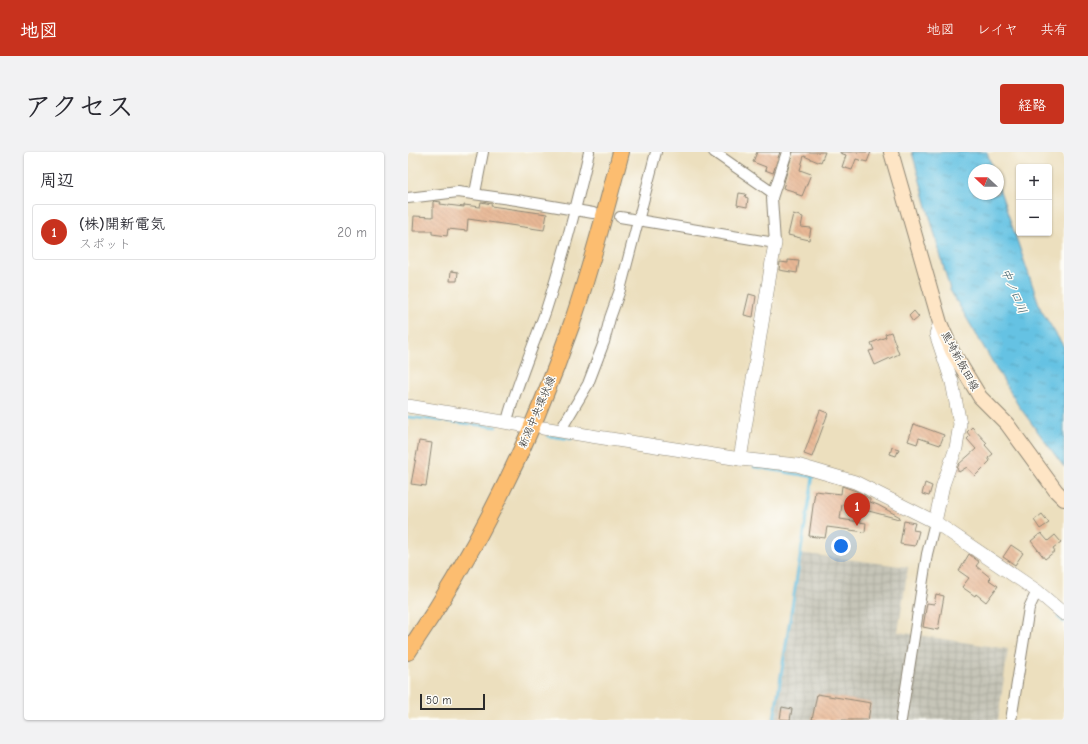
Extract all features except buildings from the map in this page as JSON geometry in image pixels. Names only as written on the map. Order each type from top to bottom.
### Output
[{"type":"main road","name":"新潟中央環状線","points":[[408,652],[446,594],[470,552],[512,471],[537,414],[557,364],[585,284],[621,152]]},
{"type":"main road","name":"黒埼新飯田線","points":[[891,152],[940,323],[955,356],[980,397],[1007,424],[1056,491],[1064,499]]},
{"type":"street","points":[[475,193],[483,152]]},
{"type":"street","points":[[507,421],[513,398],[562,260],[576,210],[589,152]]},
{"type":"street","points":[[560,430],[588,384],[604,342],[610,318],[620,290],[656,152]]},
{"type":"street","points":[[714,152],[773,193]]},
{"type":"street","points":[[740,459],[776,243],[772,198],[788,152]]},
{"type":"street","points":[[408,198],[458,192],[475,193],[593,212]]},
{"type":"street","points":[[620,217],[776,243]]},
{"type":"street","points":[[902,720],[927,554],[944,485],[956,448],[960,424],[952,382],[936,334],[940,323]]},
{"type":"street","points":[[408,406],[507,421],[522,425]]},
{"type":"street","points":[[543,428],[740,459],[797,465],[855,482],[935,522],[1037,591],[1064,614]]},
{"type":"street","points":[[1011,720],[1029,608],[1037,591]]},
{"type":"shaded area","points":[[799,553],[908,567],[898,632],[1008,649],[998,720],[772,720]]},
{"type":"water","name":"中ノ口川","points":[[912,152],[987,152],[991,164],[968,164],[968,200],[1003,200],[1041,310],[1064,347],[1064,467],[1018,405],[950,290]]},
{"type":"waterway","points":[[408,417],[496,427]]},
{"type":"waterway","points":[[548,436],[571,439]]},
{"type":"waterway","points":[[754,467],[814,477]]},
{"type":"waterway","points":[[774,720],[813,476]]},
{"type":"waterway","points":[[1058,617],[1064,622]]},
{"type":"place","name":"(株)開新電気","points":[[857,526]]}]
